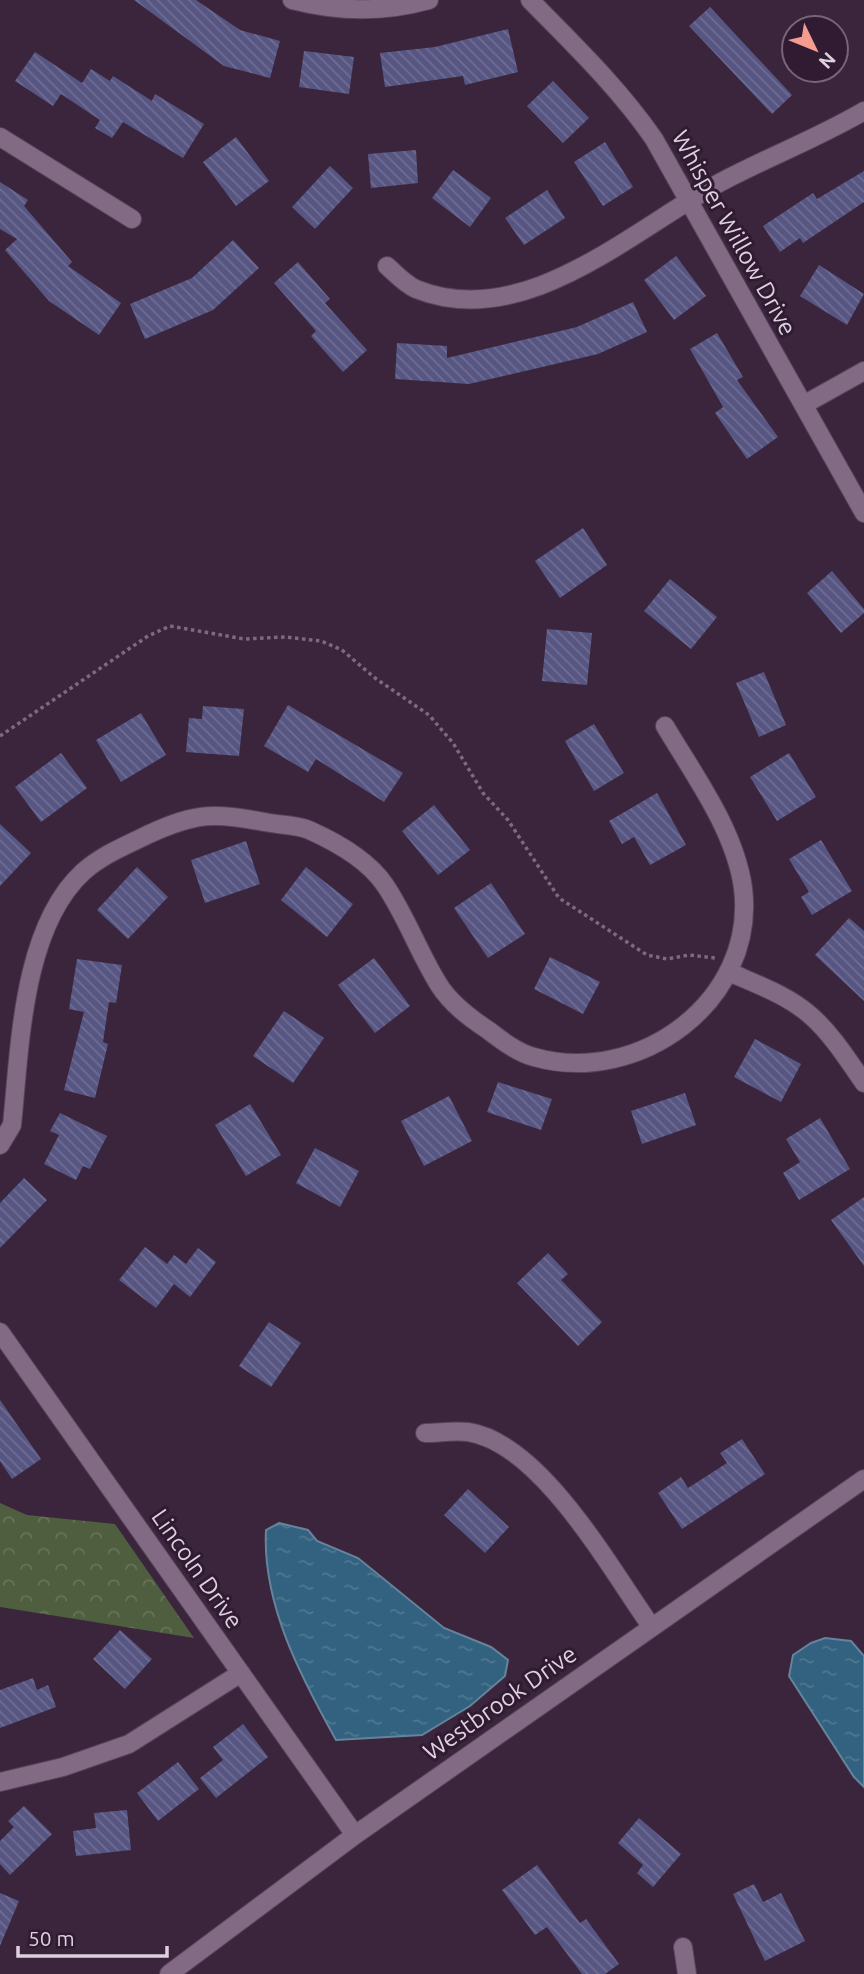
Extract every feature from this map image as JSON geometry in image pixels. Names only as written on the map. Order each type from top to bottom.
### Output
[{"type":"street","points":[[292,0],[314,6],[364,10],[429,0]]},
{"type":"street","name":"Whisper Willow Drive","points":[[530,0],[628,102],[689,201],[864,513]]},
{"type":"street","points":[[387,266],[413,288],[436,295],[488,297],[551,281],[587,265],[689,201],[864,111]]},
{"type":"street","points":[[0,136],[132,219]]},
{"type":"street","points":[[805,404],[864,371]]},
{"type":"street","points":[[0,1145],[12,1125],[32,968],[45,929],[82,873],[109,853],[180,819],[216,814],[307,829],[353,854],[383,882],[440,986],[465,1014],[503,1041],[533,1057],[601,1062],[633,1055],[670,1038],[709,1003],[731,968],[740,930],[743,889],[718,817],[666,726]]},
{"type":"street","points":[[731,968],[810,1015],[843,1052],[864,1083]]},
{"type":"street","name":"Lincoln Drive","points":[[0,1332],[355,1835]]},
{"type":"street","points":[[425,1433],[467,1432],[491,1439],[520,1458],[574,1514],[651,1626]]},
{"type":"street","name":"Westbrook Drive","points":[[169,1974],[355,1835],[864,1479]]},
{"type":"street","points":[[0,1782],[51,1771],[129,1744],[241,1673]]},
{"type":"street","points":[[683,1947],[687,1974]]},
{"type":"path","points":[[0,736],[148,636],[170,625],[244,639],[285,637],[321,641],[342,650],[375,678],[429,715],[453,743],[483,793],[508,820],[559,898],[647,955],[667,959],[706,956],[731,968]]},
{"type":"green space","points":[[0,1503],[27,1515],[115,1524],[194,1638],[0,1607]]},
{"type":"water","points":[[279,1523],[308,1530],[317,1541],[358,1558],[444,1628],[491,1647],[508,1660],[505,1676],[470,1706],[422,1735],[336,1740],[297,1665],[277,1612],[266,1558],[266,1530]]},
{"type":"water","points":[[825,1638],[851,1641],[864,1656],[864,1787],[854,1777],[789,1676],[793,1655],[811,1643]]},
{"type":"building","points":[[134,0],[196,0],[240,30],[280,41],[270,78],[224,66]]},
{"type":"building","points":[[710,7],[792,95],[772,114],[689,26]]},
{"type":"building","points":[[508,29],[518,72],[465,85],[463,76],[385,87],[380,53],[435,47]]},
{"type":"building","points":[[304,51],[354,57],[349,94],[299,87]]},
{"type":"building","points":[[35,52],[82,83],[91,69],[110,81],[113,76],[152,101],[155,94],[204,124],[183,158],[123,122],[112,138],[95,128],[100,120],[61,94],[53,106],[15,81]]},
{"type":"building","points":[[553,81],[589,118],[563,143],[527,106]]},
{"type":"building","points":[[236,137],[269,181],[236,206],[203,162]]},
{"type":"building","points":[[605,142],[633,187],[603,206],[574,162]]},
{"type":"building","points":[[416,150],[418,183],[371,188],[368,154]]},
{"type":"building","points":[[330,166],[353,188],[315,229],[292,207]]},
{"type":"building","points":[[453,170],[491,198],[470,227],[432,198]]},
{"type":"building","points":[[864,171],[864,202],[803,243],[800,238],[780,252],[763,226],[813,193],[817,199]]},
{"type":"building","points":[[0,182],[28,200],[24,206],[72,262],[68,266],[121,303],[99,335],[49,301],[5,250],[17,239],[0,229]]},
{"type":"building","points":[[547,190],[565,218],[524,245],[505,218]]},
{"type":"building","points":[[233,240],[259,268],[213,310],[145,339],[130,304],[192,278]]},
{"type":"building","points":[[676,256],[706,296],[674,320],[644,280]]},
{"type":"building","points":[[298,262],[330,299],[325,303],[367,350],[343,372],[311,336],[316,331],[274,283]]},
{"type":"building","points":[[819,265],[864,294],[847,325],[800,296]]},
{"type":"building","points":[[633,302],[647,332],[598,354],[469,384],[395,379],[397,343],[447,346],[447,358],[577,327]]},
{"type":"building","points":[[717,333],[743,377],[737,380],[778,437],[747,459],[715,413],[723,407],[690,349]]},
{"type":"building","points":[[583,528],[607,565],[560,598],[535,561]]},
{"type":"building","points":[[832,571],[864,609],[864,613],[841,633],[807,593]]},
{"type":"building","points":[[670,579],[717,617],[691,649],[644,611]]},
{"type":"building","points":[[547,629],[592,633],[587,685],[542,681]]},
{"type":"building","points":[[764,672],[786,725],[759,737],[736,683]]},
{"type":"building","points":[[288,705],[403,773],[384,802],[316,759],[308,772],[264,746]]},
{"type":"building","points":[[203,706],[244,709],[239,756],[186,752],[189,718],[202,719]]},
{"type":"building","points":[[141,713],[166,755],[121,782],[96,740]]},
{"type":"building","points":[[594,724],[624,773],[594,791],[565,741]]},
{"type":"building","points":[[61,753],[87,788],[41,822],[15,787]]},
{"type":"building","points":[[789,753],[816,797],[777,821],[750,777]]},
{"type":"building","points":[[657,793],[686,845],[650,865],[634,837],[622,844],[609,821]]},
{"type":"building","points":[[434,805],[470,850],[438,875],[402,831]]},
{"type":"building","points":[[0,824],[31,853],[0,886]]},
{"type":"building","points":[[821,840],[852,891],[812,915],[801,897],[809,892],[789,859]]},
{"type":"building","points":[[246,841],[260,884],[205,903],[191,860]]},
{"type":"building","points":[[137,867],[168,897],[128,939],[97,910]]},
{"type":"building","points":[[306,867],[353,904],[327,937],[281,900]]},
{"type":"building","points":[[491,883],[525,934],[488,958],[454,908]]},
{"type":"building","points":[[849,918],[864,931],[864,1001],[815,955]]},
{"type":"building","points":[[550,957],[600,982],[583,1014],[534,989]]},
{"type":"building","points":[[374,958],[410,1006],[375,1033],[338,985]]},
{"type":"building","points":[[77,959],[122,965],[116,1003],[109,1002],[103,1042],[108,1044],[95,1098],[64,1090],[84,1012],[69,1009]]},
{"type":"building","points":[[284,1011],[324,1038],[293,1083],[253,1056]]},
{"type":"building","points":[[755,1039],[801,1064],[781,1102],[734,1077]]},
{"type":"building","points":[[498,1082],[552,1099],[541,1130],[487,1112]]},
{"type":"building","points":[[685,1093],[696,1125],[642,1144],[631,1111]]},
{"type":"building","points":[[449,1096],[472,1141],[424,1166],[401,1121]]},
{"type":"building","points":[[250,1104],[281,1155],[246,1176],[215,1125]]},
{"type":"building","points":[[60,1113],[107,1136],[90,1169],[83,1166],[76,1180],[44,1164],[59,1135],[50,1131]]},
{"type":"building","points":[[820,1118],[850,1169],[799,1200],[783,1173],[800,1162],[786,1139]]},
{"type":"building","points":[[315,1148],[359,1171],[340,1207],[296,1183]]},
{"type":"building","points":[[24,1178],[47,1200],[0,1248],[0,1203]]},
{"type":"building","points":[[864,1197],[864,1266],[831,1220]]},
{"type":"building","points":[[145,1247],[167,1264],[174,1255],[186,1264],[198,1248],[216,1262],[190,1297],[174,1284],[156,1308],[119,1280]]},
{"type":"building","points":[[548,1253],[568,1274],[561,1280],[602,1322],[578,1346],[517,1283]]},
{"type":"building","points":[[269,1322],[301,1343],[271,1387],[239,1366]]},
{"type":"building","points":[[0,1400],[41,1459],[12,1479],[0,1461]]},
{"type":"building","points":[[742,1439],[765,1474],[682,1529],[658,1493],[681,1477],[688,1488],[727,1463],[720,1453]]},
{"type":"building","points":[[468,1489],[509,1527],[485,1553],[444,1515]]},
{"type":"building","points":[[120,1630],[152,1659],[125,1689],[93,1659]]},
{"type":"building","points":[[33,1678],[37,1690],[48,1685],[56,1707],[0,1728],[0,1690]]},
{"type":"building","points":[[243,1724],[268,1757],[216,1798],[200,1778],[223,1760],[213,1747]]},
{"type":"building","points":[[178,1762],[199,1789],[158,1821],[137,1793]]},
{"type":"building","points":[[24,1806],[52,1834],[10,1875],[0,1864],[0,1841],[14,1827],[8,1821]]},
{"type":"building","points":[[127,1810],[131,1850],[76,1856],[73,1831],[96,1828],[94,1813]]},
{"type":"building","points":[[639,1818],[681,1854],[653,1887],[637,1873],[643,1865],[618,1843]]},
{"type":"building","points":[[537,1865],[580,1923],[586,1919],[619,1964],[605,1974],[582,1974],[547,1927],[535,1935],[502,1890]]},
{"type":"building","points":[[754,1884],[763,1902],[781,1893],[805,1941],[765,1961],[733,1894]]},
{"type":"building","points":[[0,1893],[19,1901],[0,1946]]}]
